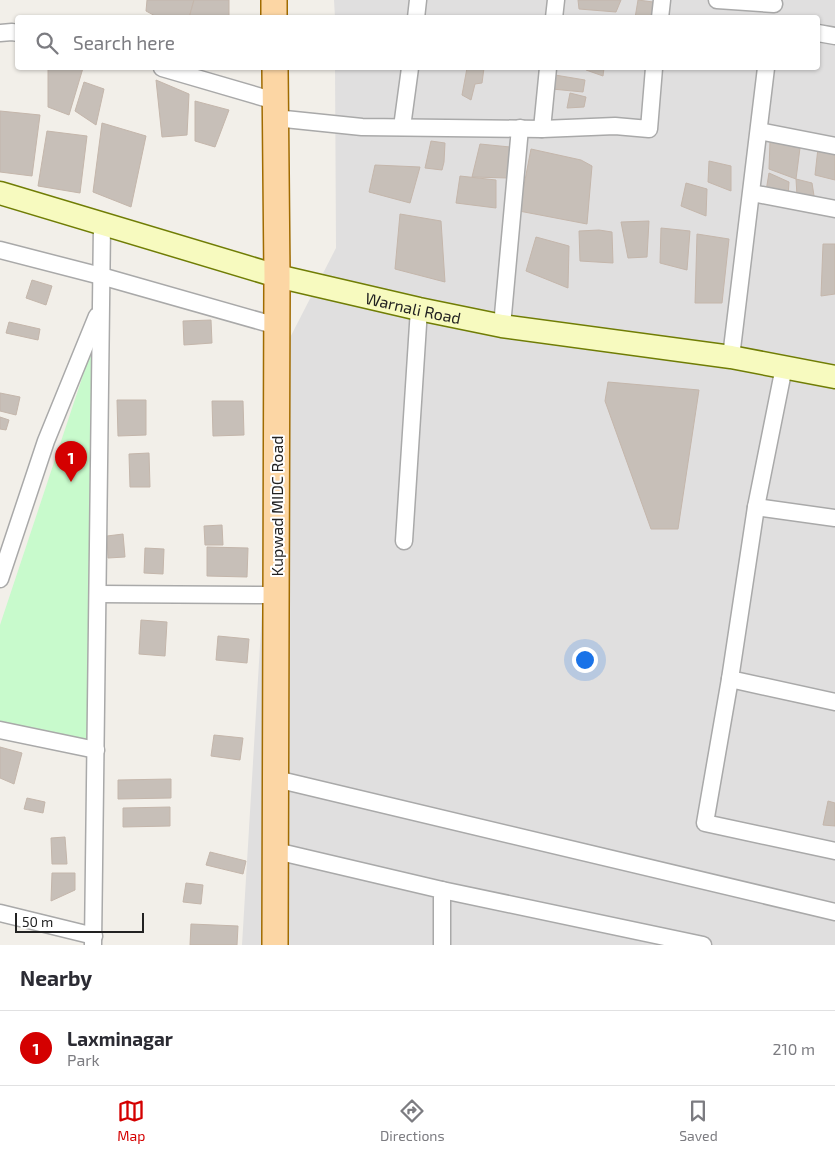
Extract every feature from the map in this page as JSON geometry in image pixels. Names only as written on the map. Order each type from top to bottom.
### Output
[{"type":"main road","points":[[274,0],[274,15]]},
{"type":"main road","name":"Kupwad MIDC Road","points":[[275,70],[277,276],[275,945]]},
{"type":"main road","name":"Warnali Road","points":[[0,193],[277,276],[419,309],[502,326],[731,357],[835,377]]},
{"type":"street","points":[[416,15],[418,0]]},
{"type":"street","points":[[554,15],[556,0]]},
{"type":"street","points":[[660,15],[662,0]]},
{"type":"street","points":[[717,0],[773,7]]},
{"type":"street","points":[[0,33],[15,32]]},
{"type":"street","points":[[820,33],[835,36]]},
{"type":"street","points":[[168,70],[275,109],[362,128],[615,126],[649,129],[654,70]]},
{"type":"street","points":[[402,127],[410,70]]},
{"type":"street","points":[[542,128],[548,70]]},
{"type":"street","points":[[731,357],[766,70]]},
{"type":"street","points":[[502,326],[520,128]]},
{"type":"street","points":[[759,131],[835,146]]},
{"type":"street","points":[[752,193],[835,209]]},
{"type":"street","points":[[0,913],[93,940],[102,224]]},
{"type":"street","points":[[0,250],[101,276],[277,326]]},
{"type":"street","points":[[0,579],[46,440],[101,307]]},
{"type":"street","points":[[404,541],[419,309]]},
{"type":"street","points":[[784,367],[756,507],[730,679],[705,823],[835,851]]},
{"type":"street","points":[[756,507],[835,518]]},
{"type":"street","points":[[98,594],[276,595]]},
{"type":"street","points":[[730,679],[835,702]]},
{"type":"street","points":[[0,730],[96,750]]},
{"type":"street","points":[[276,779],[835,912]]},
{"type":"street","points":[[276,851],[633,938],[703,945]]},
{"type":"street","points":[[442,890],[442,945]]},
{"type":"shaded area","points":[[334,0],[835,0],[835,945],[242,945],[277,363],[336,248],[335,70],[820,70],[820,15],[335,15]]},
{"type":"green space","points":[[95,339],[91,741],[0,722],[0,625]]},
{"type":"building","points":[[147,0],[194,0],[190,15],[153,15],[146,11]]},
{"type":"building","points":[[194,0],[229,0],[229,15],[190,15]]},
{"type":"building","points":[[578,0],[621,0],[616,12],[579,9]]},
{"type":"building","points":[[638,0],[653,2],[651,15],[636,15]]},
{"type":"building","points":[[48,70],[82,70],[69,115],[48,107]]},
{"type":"building","points":[[467,70],[484,70],[482,83],[475,84],[471,100],[462,95]]},
{"type":"building","points":[[586,70],[604,70],[603,76]]},
{"type":"building","points":[[555,75],[585,80],[583,92],[552,89]]},
{"type":"building","points":[[156,80],[189,94],[187,135],[162,137]]},
{"type":"building","points":[[84,82],[104,89],[96,125],[75,111]]},
{"type":"building","points":[[570,93],[586,97],[584,107],[567,108]]},
{"type":"building","points":[[195,101],[229,110],[215,147],[195,141]]},
{"type":"building","points":[[0,111],[40,115],[32,176],[0,172]]},
{"type":"building","points":[[102,123],[146,136],[131,207],[93,192]]},
{"type":"building","points":[[47,131],[87,136],[80,193],[38,186]]},
{"type":"building","points":[[431,141],[445,143],[442,170],[425,168]]},
{"type":"building","points":[[770,141],[800,148],[796,179],[769,169]]},
{"type":"building","points":[[480,144],[510,147],[508,178],[472,177]]},
{"type":"building","points":[[818,148],[835,153],[835,180],[815,175]]},
{"type":"building","points":[[531,149],[581,160],[592,166],[587,224],[519,211]]},
{"type":"building","points":[[709,161],[731,166],[731,191],[708,182]]},
{"type":"building","points":[[375,165],[420,167],[410,203],[369,192]]},
{"type":"building","points":[[769,173],[789,182],[788,197],[766,191]]},
{"type":"building","points":[[460,176],[496,180],[496,208],[456,203]]},
{"type":"building","points":[[796,179],[812,183],[815,202],[797,196]]},
{"type":"building","points":[[686,183],[707,189],[706,216],[681,206]]},
{"type":"building","points":[[400,214],[441,221],[445,282],[395,269]]},
{"type":"building","points":[[649,221],[647,257],[628,258],[621,222]]},
{"type":"building","points":[[661,228],[690,231],[687,270],[660,263]]},
{"type":"building","points":[[599,230],[612,232],[613,263],[580,261],[579,231]]},
{"type":"building","points":[[697,234],[729,239],[722,303],[695,303]]},
{"type":"building","points":[[536,237],[569,246],[568,288],[526,271]]},
{"type":"building","points":[[823,244],[835,244],[835,294],[821,296]]},
{"type":"building","points":[[32,280],[52,286],[46,305],[26,298]]},
{"type":"building","points":[[211,320],[212,343],[184,345],[183,321]]},
{"type":"building","points":[[9,322],[40,329],[38,340],[6,333]]},
{"type":"building","points":[[608,382],[699,390],[678,529],[651,529],[605,401]]},
{"type":"building","points":[[0,393],[20,397],[16,415],[0,411]]},
{"type":"building","points":[[117,400],[146,400],[146,435],[118,436]]},
{"type":"building","points":[[212,401],[243,401],[244,435],[213,436]]},
{"type":"building","points":[[0,417],[9,420],[6,430],[0,429]]},
{"type":"building","points":[[149,453],[150,487],[130,487],[129,454]]},
{"type":"building","points":[[222,525],[223,545],[205,545],[204,526]]},
{"type":"building","points":[[123,534],[125,557],[108,558],[107,536]]},
{"type":"building","points":[[207,547],[248,548],[247,577],[207,576]]},
{"type":"building","points":[[145,548],[164,549],[163,574],[144,573]]},
{"type":"building","points":[[141,620],[167,622],[165,656],[139,654]]},
{"type":"building","points":[[218,636],[249,639],[247,663],[216,660]]},
{"type":"building","points":[[214,735],[243,738],[240,760],[211,756]]},
{"type":"building","points":[[0,747],[22,753],[14,784],[0,778]]},
{"type":"building","points":[[171,779],[171,798],[118,799],[118,780]]},
{"type":"building","points":[[27,798],[45,802],[43,813],[24,809]]},
{"type":"building","points":[[828,801],[835,803],[835,826],[823,825]]},
{"type":"building","points":[[170,807],[170,826],[123,827],[123,808]]},
{"type":"building","points":[[65,837],[67,864],[52,864],[51,838]]},
{"type":"building","points":[[210,852],[246,861],[243,874],[206,865]]},
{"type":"building","points":[[52,873],[75,873],[75,890],[51,901]]},
{"type":"building","points":[[186,883],[203,885],[201,904],[183,902]]},
{"type":"building","points":[[191,924],[238,926],[237,945],[190,945]]},
{"type":"place","name":"Laxminagar","points":[[71,482]]}]
